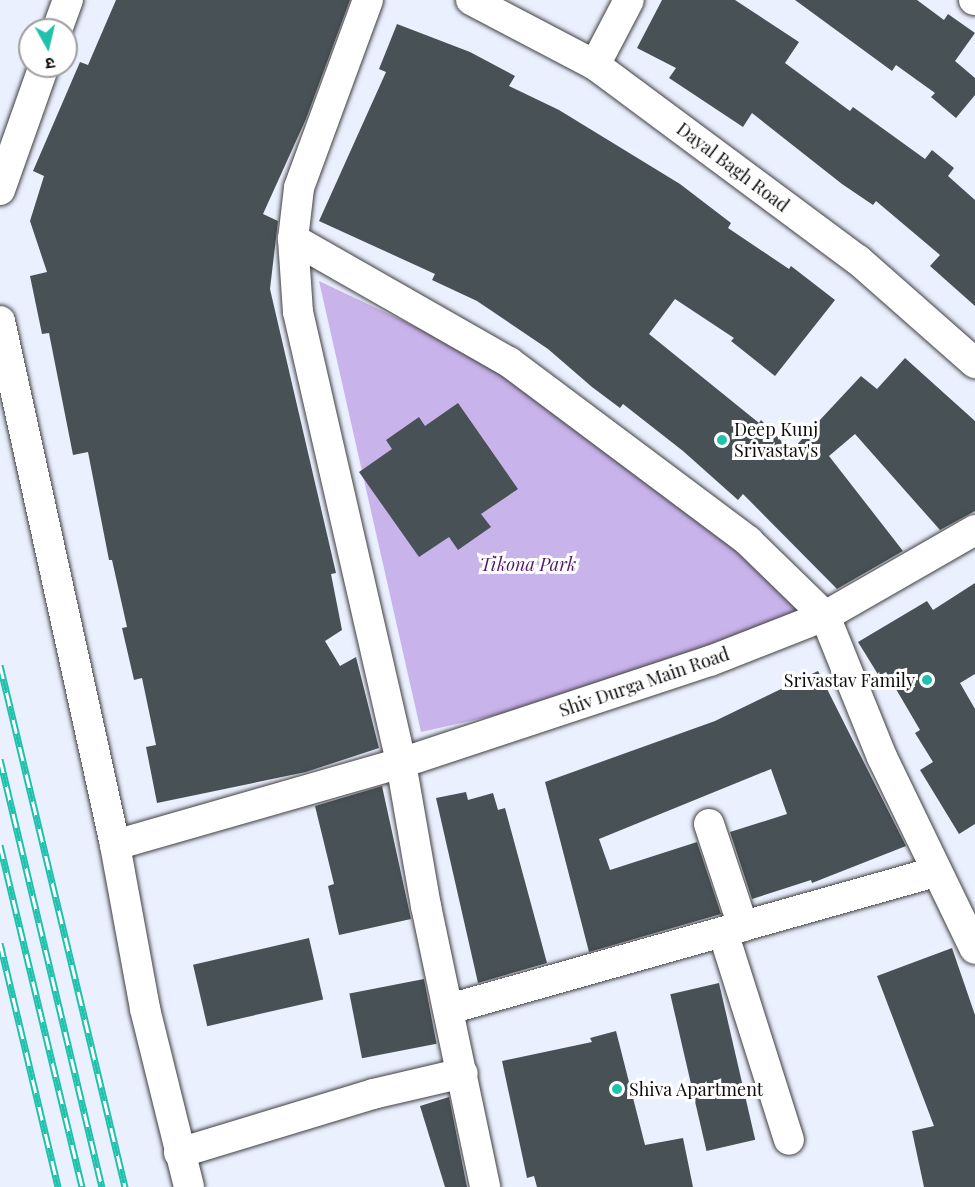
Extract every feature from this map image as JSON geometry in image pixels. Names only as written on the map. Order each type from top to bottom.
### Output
[{"type":"street","points":[[61,18],[68,0]]},
{"type":"street","points":[[368,0],[298,188],[293,239],[298,312],[401,763],[485,1187]]},
{"type":"street","name":"Dayal Bagh Road","points":[[471,0],[512,10],[595,65],[858,260],[975,363]]},
{"type":"street","points":[[595,65],[629,0]]},
{"type":"street","points":[[0,190],[40,78]]},
{"type":"street","points":[[293,239],[509,362],[748,541],[825,616],[882,757],[935,872],[975,950]]},
{"type":"street","points":[[0,321],[115,844],[145,1009],[189,1187]]},
{"type":"street","name":"Shiv Durga Main Road","points":[[115,844],[295,791],[401,763],[710,661],[825,616],[975,530]]},
{"type":"street","points":[[709,824],[733,929],[789,1140]]},
{"type":"street","points":[[449,1009],[935,872]]},
{"type":"street","points":[[179,1153],[373,1094],[464,1072]]},
{"type":"green space","name":"Tikona Park","points":[[319,281],[501,367],[816,613],[608,690],[421,732]]},
{"type":"building","points":[[116,0],[350,0],[306,119],[263,214],[278,221],[270,289],[336,573],[331,574],[342,630],[325,641],[340,666],[356,657],[379,748],[306,772],[157,803],[146,747],[156,745],[142,678],[134,680],[122,628],[127,627],[112,560],[109,560],[88,452],[73,455],[49,333],[42,334],[30,276],[47,272],[30,221],[44,176],[33,171],[73,78],[78,78],[80,62],[88,65]]},
{"type":"building","points":[[662,0],[735,0],[799,42],[785,63],[850,111],[853,107],[925,159],[932,150],[954,168],[948,176],[975,200],[975,306],[930,266],[940,255],[876,201],[873,205],[842,184],[752,113],[743,127],[669,78],[676,68],[637,48]]},
{"type":"building","points":[[795,0],[917,0],[944,20],[948,14],[975,33],[955,61],[975,78],[975,95],[956,118],[931,97],[935,93],[896,65],[892,71]]},
{"type":"building","points":[[397,24],[470,52],[515,76],[509,86],[559,110],[680,184],[731,223],[728,228],[789,269],[791,266],[835,300],[775,376],[731,341],[734,338],[675,299],[649,334],[759,423],[761,420],[791,451],[861,376],[877,389],[905,358],[975,421],[975,511],[940,530],[855,434],[829,456],[903,551],[837,589],[743,494],[738,500],[683,451],[623,404],[620,408],[592,387],[548,349],[477,301],[432,280],[435,274],[319,221],[386,72],[379,69]]},
{"type":"building","points":[[458,403],[518,489],[481,514],[491,527],[458,550],[449,537],[419,557],[359,472],[392,449],[386,440],[419,417],[425,426]]},
{"type":"building","points":[[975,583],[975,674],[960,683],[975,709],[975,824],[959,834],[920,770],[933,762],[915,733],[920,730],[886,672],[879,676],[858,642],[927,601],[933,610]]},
{"type":"building","points":[[818,671],[906,846],[812,883],[811,880],[752,899],[730,832],[787,814],[771,769],[599,839],[610,870],[697,842],[721,914],[589,952],[545,782],[715,721]]},
{"type":"building","points":[[382,786],[411,919],[339,935],[328,886],[334,884],[315,806]]},
{"type":"building","points":[[466,792],[468,800],[493,793],[498,810],[505,808],[547,963],[478,983],[436,798]]},
{"type":"building","points":[[309,938],[323,999],[207,1026],[193,965]]},
{"type":"building","points":[[952,948],[975,1015],[975,1187],[924,1187],[912,1131],[934,1126],[877,976]]},
{"type":"building","points":[[424,979],[437,1044],[362,1058],[349,994]]},
{"type":"building","points":[[719,983],[755,1140],[706,1151],[670,994]]},
{"type":"building","points":[[616,1031],[645,1145],[683,1138],[693,1187],[537,1187],[534,1176],[527,1178],[502,1061],[592,1042],[590,1038]]},
{"type":"building","points":[[449,1097],[467,1187],[445,1187],[420,1106]]},
{"type":"railway","points":[[0,665],[125,1187]]},
{"type":"railway","points":[[0,759],[102,1187]]},
{"type":"railway","points":[[0,845],[82,1187]]},
{"type":"railway","points":[[0,943],[58,1187]]},
{"type":"place","name":"Deep Kunj Srivastav's","points":[[722,440]]},
{"type":"place","name":"Srivastav Family","points":[[927,680]]},
{"type":"place","name":"Shiva Apartment","points":[[617,1089]]}]
